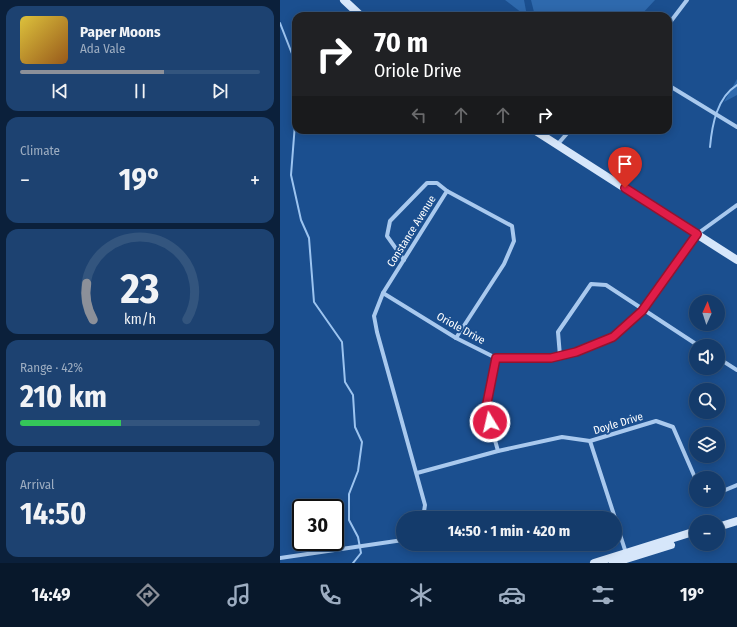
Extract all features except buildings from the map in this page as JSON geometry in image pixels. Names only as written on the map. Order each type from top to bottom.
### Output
[{"type":"main road","points":[[344,0],[357,12]]},
{"type":"main road","points":[[540,134],[737,260]]},
{"type":"main road","points":[[725,525],[737,521]]},
{"type":"main road","points":[[594,563],[689,533]]},
{"type":"main road","points":[[613,563],[689,539]]},
{"type":"street","points":[[672,20],[687,0]]},
{"type":"street","points":[[672,87],[737,128]]},
{"type":"street","points":[[557,145],[567,134]]},
{"type":"street","points":[[404,260],[387,236],[390,221],[428,183],[437,183],[447,191]]},
{"type":"street","name":"Constance Avenue","points":[[424,511],[425,504],[418,473],[377,332],[374,316],[383,293],[447,191],[512,226],[514,241],[504,264],[456,338]]},
{"type":"street","name":"Oriole Drive","points":[[383,293],[456,338],[496,358],[551,358],[560,356],[613,337],[642,311],[697,234],[737,205]]},
{"type":"street","points":[[560,356],[558,332],[591,284],[606,285],[642,311],[689,340]]},
{"type":"street","points":[[496,358],[486,408],[498,450]]},
{"type":"street","points":[[725,362],[737,370]]},
{"type":"street","name":"Doyle Drive","points":[[418,473],[498,450],[562,437],[590,441],[656,421],[673,428],[692,471]]},
{"type":"street","points":[[590,441],[613,511]]},
{"type":"street","points":[[725,490],[737,485]]},
{"type":"street","points":[[622,540],[626,553]]},
{"type":"street","points":[[280,558],[396,541]]},
{"type":"shaded area","points":[[505,0],[524,0],[526,12],[521,12]]},
{"type":"shaded area","points":[[531,0],[655,0],[644,12],[534,12]]},
{"type":"shaded area","points":[[737,79],[737,95],[724,102]]},
{"type":"waterway","points":[[280,23],[292,54]]},
{"type":"waterway","points":[[710,147],[714,121],[720,104],[730,90],[737,85]]},
{"type":"waterway","points":[[294,134],[291,175],[301,220],[309,238],[314,302],[342,342],[345,382],[353,395],[355,427],[362,442],[358,471],[349,494],[349,520],[358,537],[361,553],[353,563]]},
{"type":"route","points":[[490,422],[486,408],[496,358],[551,358],[576,352],[613,337],[642,311],[697,234],[625,188]]}]
